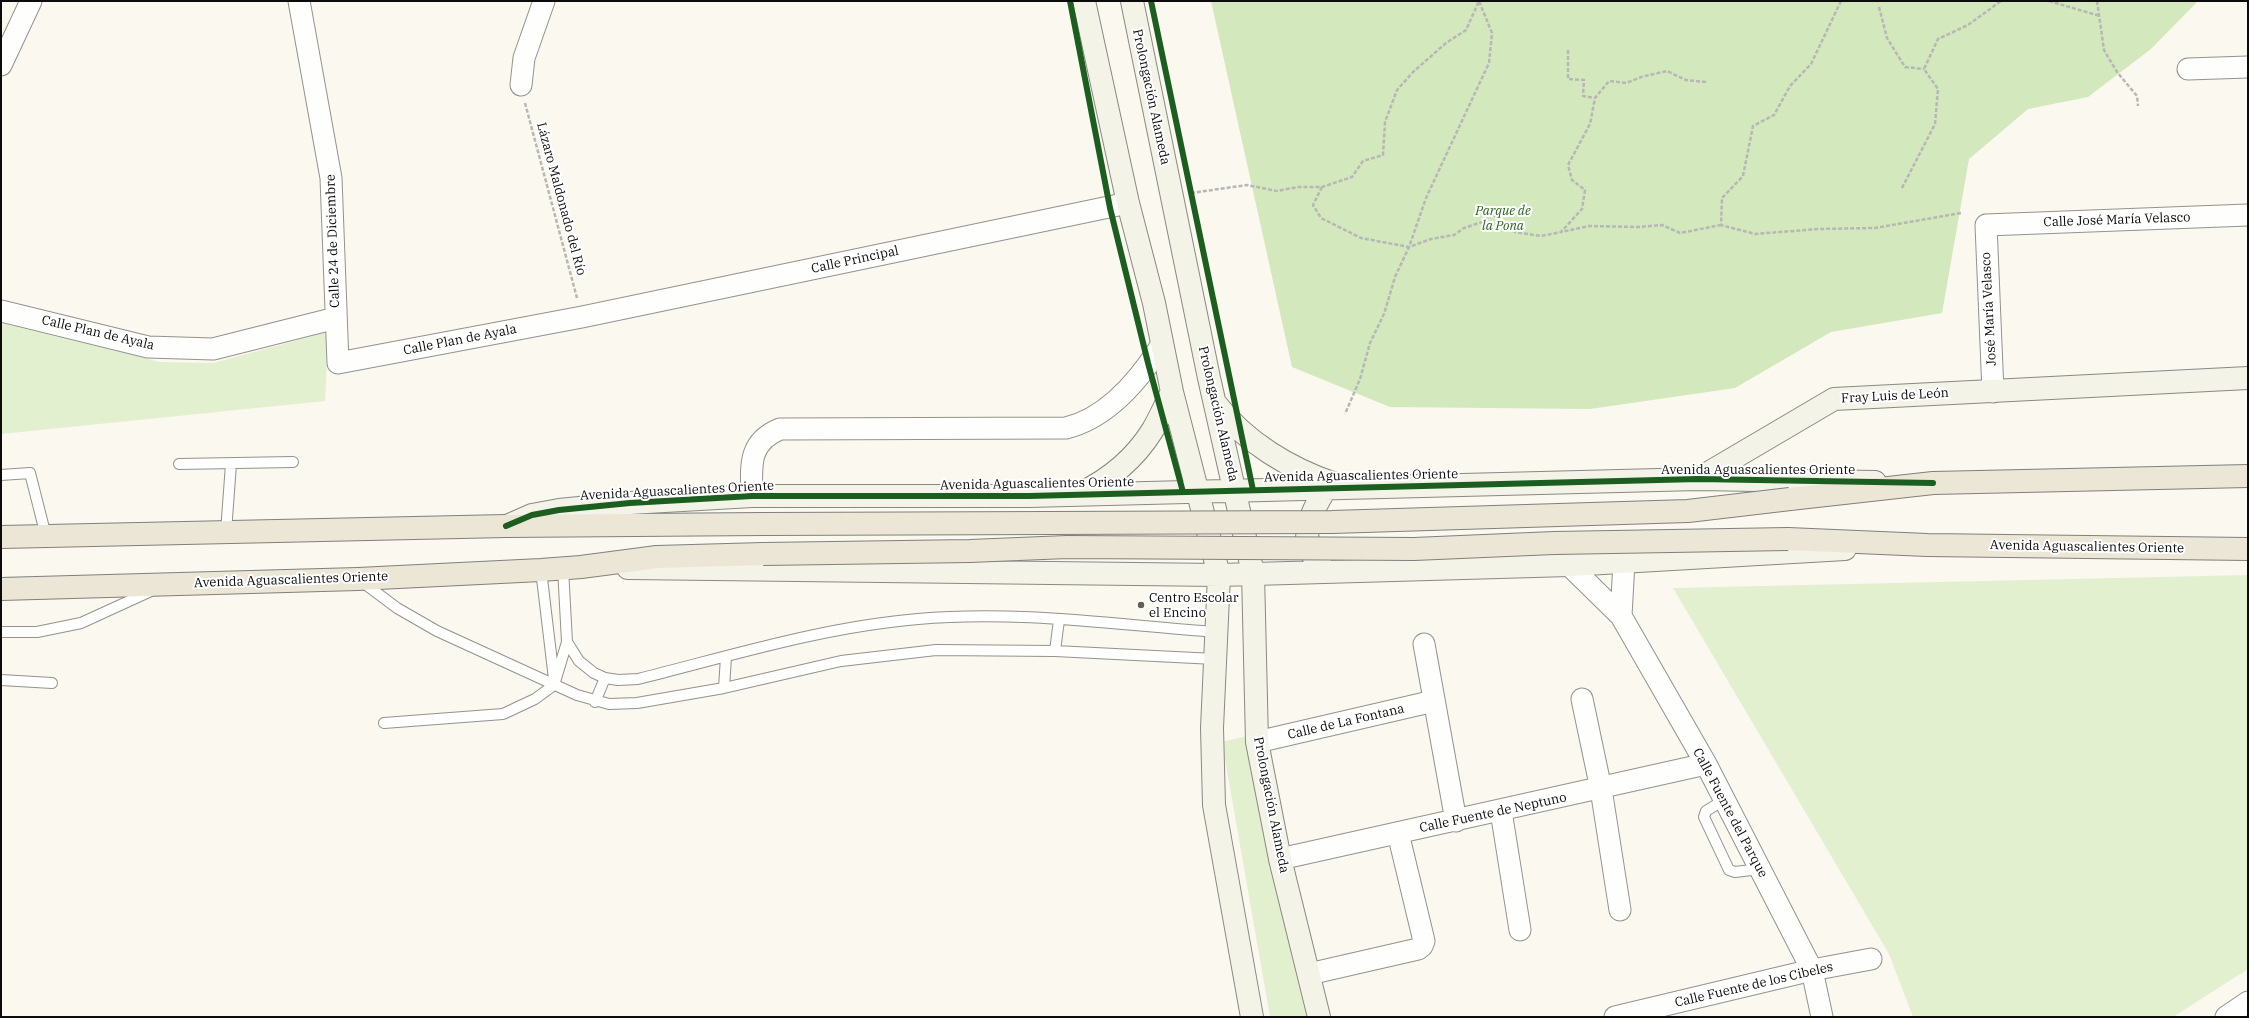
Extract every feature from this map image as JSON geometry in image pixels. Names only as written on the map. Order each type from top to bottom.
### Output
[{"type":"main road","name":"Avenida Aguascalientes Oriente","points":[[1,537],[506,526],[1332,522],[1688,511],[1933,483],[2244,473]]},
{"type":"main road","name":"Avenida Aguascalientes Oriente","points":[[1,589],[358,579],[572,568],[657,557],[970,551],[1067,547],[1414,549],[1554,543],[1788,539],[1927,545],[2248,549]]},
{"type":"street","points":[[1,65],[31,1]]},
{"type":"street","name":"Calle 24 de Diciembre","points":[[299,1],[332,178],[338,363]]},
{"type":"street","points":[[521,86],[524,58],[544,1]]},
{"type":"street","points":[[1084,1],[1128,203],[1162,344],[1199,532],[1192,556],[1177,573]]},
{"type":"street","name":"Prolongación Alameda","points":[[1132,1],[1215,401],[1253,573],[1257,742],[1280,859],[1319,1017]]},
{"type":"street","points":[[2188,69],[2248,67]]},
{"type":"street","name":"Calle Principal","points":[[582,317],[1128,203]]},
{"type":"street","name":"Calle José María Velasco","points":[[1986,225],[2248,215]]},
{"type":"street","name":"José María Velasco","points":[[1986,225],[1993,392]]},
{"type":"street","name":"Calle Plan de Ayala","points":[[1,311],[148,347],[213,349],[336,318]]},
{"type":"street","name":"Calle Plan de Ayala","points":[[338,363],[582,317]]},
{"type":"street","points":[[752,496],[751,470],[754,453],[764,438],[780,428],[1066,428],[1089,420],[1123,393],[1155,356],[1162,344]]},
{"type":"street","points":[[1993,392],[2248,378]]},
{"type":"street","points":[[1078,494],[1106,479],[1131,457],[1152,431],[1172,392]]},
{"type":"street","name":"Fray Luis de León","points":[[1698,479],[1834,399],[1993,392]]},
{"type":"street","points":[[1215,401],[1236,425],[1264,449],[1299,470],[1336,488],[1315,508],[1306,535],[1314,556],[1330,572]]},
{"type":"street","name":"Avenida Aguascalientes Oriente","points":[[506,526],[532,515],[559,510],[630,503],[752,496],[1078,494],[1698,479],[1933,483]]},
{"type":"street","points":[[1192,491],[1219,575],[1212,728],[1214,805],[1252,1017]]},
{"type":"street","name":"Avenida Aguascalientes Oriente","points":[[572,568],[1177,573],[1219,575],[1569,565],[1927,545]]},
{"type":"street","points":[[1621,616],[1624,562]]},
{"type":"street","name":"Calle Fuente del Parque","points":[[1569,565],[1621,616],[1706,764],[1812,970],[1822,1017]]},
{"type":"street","points":[[1424,644],[1456,821]]},
{"type":"street","points":[[1582,699],[1601,789],[1620,910]]},
{"type":"street","name":"Calle de La Fontana","points":[[1257,742],[1434,701]]},
{"type":"street","name":"Calle Fuente de Neptuno","points":[[1280,859],[1601,789],[1706,764]]},
{"type":"street","points":[[1501,811],[1520,930]]},
{"type":"street","points":[[1308,974],[1418,949],[1422,946],[1424,941],[1398,833]]},
{"type":"street","name":"Calle Fuente de los Cibeles","points":[[1615,1017],[1655,1013],[1812,970],[1871,958]]},
{"type":"street","points":[[2226,1017],[2248,1002]]},
{"type":"lane","points":[[179,464],[293,462]]},
{"type":"lane","points":[[226,532],[231,464]]},
{"type":"lane","points":[[1,475],[30,473],[46,536]]},
{"type":"lane","points":[[384,723],[503,714],[535,699],[554,685],[567,642],[572,568]]},
{"type":"lane","points":[[541,570],[554,685]]},
{"type":"lane","points":[[358,579],[397,608],[437,631],[554,685],[595,702],[623,705],[724,688],[840,661],[936,650],[1055,652],[1215,659]]},
{"type":"lane","points":[[1,632],[37,632],[81,623],[167,584]]},
{"type":"lane","points":[[567,642],[578,661],[594,673],[605,678],[618,680],[638,679],[843,628],[918,619],[970,617],[1058,620],[1216,632]]},
{"type":"lane","points":[[1055,652],[1058,620]]},
{"type":"lane","points":[[724,688],[726,657]]},
{"type":"lane","points":[[595,702],[605,678]]},
{"type":"lane","points":[[1,680],[52,683]]},
{"type":"lane","points":[[1724,800],[1706,811],[1704,817],[1729,870],[1735,872],[1760,869]]},
{"type":"path","points":[[1721,224],[1722,198],[1743,176],[1753,126],[1774,115],[1790,86],[1811,64],[1841,1]]},
{"type":"path","points":[[1924,69],[1938,39],[1968,25],[2001,1]]},
{"type":"path","points":[[2049,1],[2100,16]]},
{"type":"path","points":[[2097,1],[2104,50],[2117,72],[2138,96],[2138,106]]},
{"type":"path","points":[[1190,193],[1247,185],[1277,191],[1298,187],[1322,187],[1352,177],[1363,161],[1383,155],[1385,122],[1397,90],[1424,62],[1466,30],[1479,2],[1492,33],[1489,63],[1426,198],[1409,247],[1395,276],[1384,314],[1370,343],[1360,379],[1345,414]]},
{"type":"path","points":[[1879,7],[1887,38],[1905,67],[1924,69],[1938,89],[1935,124],[1902,188]]},
{"type":"path","points":[[1568,50],[1568,79],[1584,80],[1583,96],[1595,98]]},
{"type":"path","points":[[1561,232],[1582,209],[1585,190],[1572,180],[1568,165],[1590,124],[1595,98],[1609,81],[1626,84],[1641,77],[1667,71],[1686,80],[1706,82]]},
{"type":"path","points":[[1189,185],[1192,201]]},
{"type":"path","points":[[1322,187],[1314,205],[1321,218],[1361,238],[1409,247],[1431,239],[1454,235],[1464,228],[1482,222],[1493,214],[1515,232],[1541,236],[1589,226],[1638,227],[1662,225],[1680,233],[1721,224],[1755,234],[1818,229],[1875,228],[1961,214]]},
{"type":"green space","name":"Parque de la Pona","points":[[1211,1],[2198,1],[2151,49],[2088,97],[2028,109],[1969,159],[1942,313],[1831,332],[1735,388],[1590,409],[1390,407],[1292,367]]},
{"type":"green space","points":[[1,323],[160,362],[213,363],[328,332],[325,401],[1,434]]},
{"type":"green space","points":[[2248,575],[2248,969],[2173,1017],[1913,1017],[1889,954],[1673,588]]},
{"type":"green space","points":[[1251,735],[1291,953],[1307,1017],[1270,1017],[1222,742]]},
{"type":"cycle path","points":[[1070,1],[1110,208],[1148,363],[1183,492]]},
{"type":"cycle path","points":[[1151,1],[1253,490]]},
{"type":"cycle path","points":[[506,526],[532,515],[559,510],[630,503],[752,496],[1029,496],[1698,479],[1933,483]]},
{"type":"place","name":"Centro Escolar el Encino","points":[[1141,605]]}]
